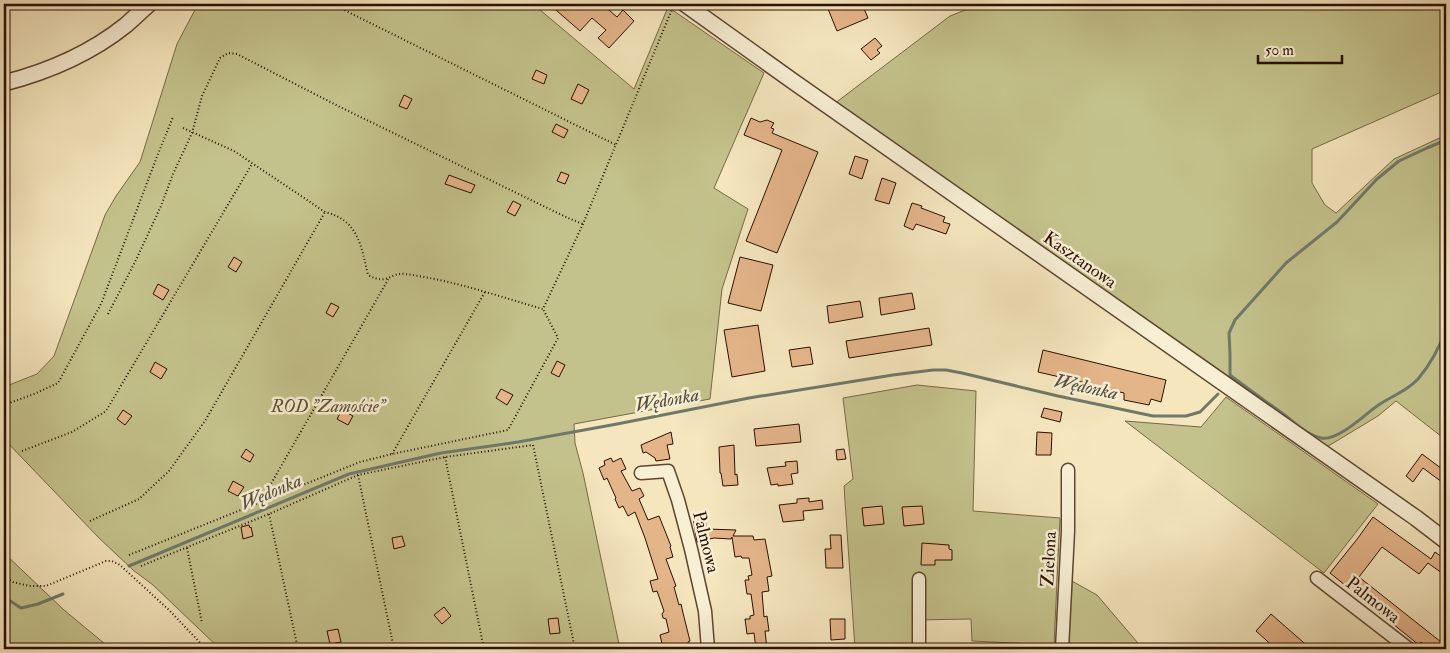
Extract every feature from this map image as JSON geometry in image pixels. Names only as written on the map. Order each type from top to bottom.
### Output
[{"type":"street","points":[[4,84],[50,68],[90,48],[125,25],[149,4]]},
{"type":"street","name":"Kasztanowa","points":[[691,6],[794,82],[1416,518],[1446,541]]},
{"type":"street","name":"Zielona","points":[[1062,649],[1068,531],[1068,470]]},
{"type":"street","name":"Palmowa","points":[[641,473],[668,471],[691,549],[704,611],[708,649]]},
{"type":"street","name":"Palmowa","points":[[1317,578],[1409,649]]},
{"type":"street","points":[[919,579],[920,649]]},
{"type":"path","points":[[332,4],[616,145]]},
{"type":"path","points":[[543,308],[583,224],[642,84],[650,58],[674,4]]},
{"type":"path","points":[[108,314],[161,206],[192,133],[202,96],[220,58],[228,53],[237,54],[348,112],[583,224]]},
{"type":"path","points":[[4,405],[58,383],[101,304],[173,117]]},
{"type":"path","points":[[129,555],[360,462],[508,430],[558,338],[543,308],[432,279],[402,274],[377,280],[368,275],[361,246],[354,228],[335,214],[325,212],[234,151],[183,128]]},
{"type":"path","points":[[22,451],[72,432],[106,411],[252,164]]},
{"type":"path","points":[[90,522],[139,499],[169,471],[205,421],[325,212]]},
{"type":"path","points":[[266,500],[268,489],[389,278]]},
{"type":"path","points":[[392,454],[485,292]]},
{"type":"path","points":[[141,566],[269,514],[358,475],[445,457],[533,445],[575,649]]},
{"type":"path","points":[[445,457],[484,649]]},
{"type":"path","points":[[358,475],[394,649]]},
{"type":"path","points":[[269,514],[298,649]]},
{"type":"path","points":[[187,548],[202,623]]},
{"type":"path","points":[[4,576],[13,582],[29,586],[46,586],[106,561],[112,561],[120,564],[170,611],[206,649]]},
{"type":"green space","name":"ROD \"Zamoście\"","points":[[198,4],[533,4],[634,89],[668,7],[764,73],[714,188],[748,209],[722,289],[710,399],[574,424],[575,443],[620,649],[220,649],[153,585],[133,570],[99,538],[4,439],[4,387],[37,374],[54,356],[105,215],[140,162],[177,44]]},
{"type":"green space","points":[[977,4],[1446,4],[1446,90],[1312,149],[1312,183],[1325,205],[1336,213],[1394,159],[1446,135],[1446,440],[1396,401],[1378,416],[1325,448],[834,104],[950,16]]},
{"type":"green space","points":[[917,385],[976,391],[973,511],[1060,518],[1054,645],[972,641],[971,619],[914,620],[915,649],[855,649],[844,486],[853,479],[843,398]]},
{"type":"green space","points":[[1226,397],[1378,504],[1324,573],[1125,421],[1201,427]]},
{"type":"green space","points":[[4,553],[64,610],[111,649],[4,649]]},
{"type":"green space","points":[[1070,580],[1097,595],[1143,649],[1066,649]]},
{"type":"building","points":[[549,4],[602,4],[617,17],[623,10],[634,21],[609,48],[598,38],[606,30],[592,18],[580,31]]},
{"type":"building","points":[[826,4],[862,4],[868,18],[837,31]]},
{"type":"building","points":[[875,38],[882,46],[877,50],[880,53],[871,60],[861,49]]},
{"type":"building","points":[[536,70],[547,75],[544,84],[532,79]]},
{"type":"building","points":[[578,84],[589,90],[582,104],[571,99]]},
{"type":"building","points":[[404,95],[412,99],[407,109],[399,106]]},
{"type":"building","points":[[751,118],[760,122],[767,120],[774,123],[771,128],[774,129],[772,133],[818,152],[777,253],[746,241],[782,150],[744,135]]},
{"type":"building","points":[[556,124],[568,130],[564,138],[552,132]]},
{"type":"building","points":[[855,156],[868,160],[862,179],[849,174]]},
{"type":"building","points":[[561,172],[569,175],[565,184],[557,181]]},
{"type":"building","points":[[449,175],[475,185],[471,193],[445,184]]},
{"type":"building","points":[[882,178],[896,183],[889,204],[875,200]]},
{"type":"building","points":[[513,201],[521,205],[515,216],[507,212]]},
{"type":"building","points":[[912,203],[945,217],[943,222],[950,224],[946,234],[916,224],[913,230],[904,226]]},
{"type":"building","points":[[234,257],[242,262],[236,272],[228,267]]},
{"type":"building","points":[[740,257],[773,265],[761,311],[728,303]]},
{"type":"building","points":[[158,284],[169,290],[163,300],[153,294]]},
{"type":"building","points":[[912,293],[915,309],[881,315],[879,298]]},
{"type":"building","points":[[860,301],[863,317],[829,323],[827,306]]},
{"type":"building","points":[[331,303],[339,307],[333,317],[326,313]]},
{"type":"building","points":[[758,325],[765,371],[732,377],[724,330]]},
{"type":"building","points":[[929,328],[932,345],[849,358],[846,341]]},
{"type":"building","points":[[810,347],[813,364],[792,367],[789,350]]},
{"type":"building","points":[[1043,350],[1166,380],[1161,402],[1151,399],[1149,405],[1124,400],[1124,393],[1099,387],[1097,393],[1085,390],[1086,383],[1038,372]]},
{"type":"building","points":[[557,361],[565,365],[559,377],[551,373]]},
{"type":"building","points":[[155,362],[167,369],[161,379],[150,372]]},
{"type":"building","points":[[501,389],[513,395],[507,405],[496,398]]},
{"type":"building","points":[[1044,408],[1062,412],[1060,422],[1041,417]]},
{"type":"building","points":[[123,410],[132,416],[125,425],[117,419]]},
{"type":"building","points":[[342,410],[353,416],[348,425],[337,419]]},
{"type":"building","points":[[799,424],[801,442],[756,446],[754,429]]},
{"type":"building","points":[[671,432],[673,444],[667,445],[670,459],[656,461],[655,458],[646,452],[643,453],[641,445]]},
{"type":"building","points":[[1037,432],[1052,433],[1051,455],[1036,455]]},
{"type":"building","points":[[734,445],[735,475],[737,474],[738,485],[723,486],[720,473],[719,447]]},
{"type":"building","points":[[246,449],[254,455],[250,462],[241,457]]},
{"type":"building","points":[[844,449],[846,459],[837,460],[836,450]]},
{"type":"building","points":[[1422,454],[1446,472],[1446,485],[1423,468],[1413,482],[1406,476]]},
{"type":"building","points":[[611,458],[613,462],[621,458],[626,469],[621,471],[632,491],[640,488],[644,496],[639,499],[648,520],[659,516],[671,546],[673,557],[666,559],[676,586],[674,587],[679,605],[681,604],[690,641],[688,642],[689,649],[670,649],[669,646],[663,648],[660,635],[669,632],[666,619],[663,618],[662,614],[664,611],[657,591],[653,592],[650,581],[658,579],[645,538],[635,512],[628,516],[623,506],[619,508],[607,478],[604,480],[599,468],[605,465],[604,461]]},
{"type":"building","points":[[797,461],[798,473],[791,474],[793,484],[771,485],[767,468],[786,466],[785,462]]},
{"type":"building","points":[[233,481],[244,487],[238,496],[228,491]]},
{"type":"building","points":[[809,498],[809,502],[822,500],[823,509],[803,511],[804,520],[783,522],[779,505],[797,503],[797,499]]},
{"type":"building","points":[[882,506],[884,524],[864,526],[862,508]]},
{"type":"building","points":[[922,506],[924,524],[904,526],[902,507]]},
{"type":"building","points":[[704,515],[707,529],[736,530],[733,536],[753,536],[754,540],[765,539],[772,576],[767,577],[769,591],[762,592],[764,617],[767,616],[769,631],[765,631],[767,649],[756,649],[754,633],[747,634],[745,619],[750,619],[750,616],[754,615],[751,594],[747,594],[745,580],[749,580],[748,576],[752,575],[749,558],[735,557],[732,537],[731,539],[714,538],[697,542],[693,518]]},
{"type":"building","points":[[1373,517],[1431,559],[1435,552],[1446,560],[1446,576],[1428,563],[1419,574],[1382,547],[1359,577],[1441,642],[1436,649],[1428,645],[1426,647],[1421,642],[1419,645],[1330,573]]},
{"type":"building","points":[[249,525],[253,536],[243,539],[241,527]]},
{"type":"building","points":[[830,535],[841,535],[843,568],[826,568],[825,549],[831,549]]},
{"type":"building","points":[[402,536],[405,546],[394,549],[392,538]]},
{"type":"building","points":[[922,543],[949,545],[949,549],[952,550],[952,560],[935,560],[935,565],[921,565]]},
{"type":"building","points":[[444,607],[451,616],[442,624],[434,615]]},
{"type":"building","points":[[1271,614],[1311,649],[1276,649],[1256,631]]},
{"type":"building","points":[[558,618],[560,633],[550,634],[548,619]]},
{"type":"building","points":[[830,619],[845,619],[845,639],[831,640]]},
{"type":"building","points":[[338,629],[341,642],[330,644],[327,631]]},
{"type":"waterway","points":[[1446,140],[1399,161],[1377,179],[1337,222],[1286,263],[1235,320],[1229,333],[1230,375],[1307,432],[1316,437],[1328,438],[1336,436],[1352,426],[1380,404],[1414,383],[1431,362],[1446,329]]},
{"type":"waterway","name":"Wędonka","points":[[129,566],[349,474],[441,453],[518,442],[749,398],[893,375],[946,370],[1153,416],[1186,416],[1200,412],[1218,394]]},
{"type":"waterway","name":"Wędonka","points":[[4,597],[21,608],[38,604],[63,594]]}]
